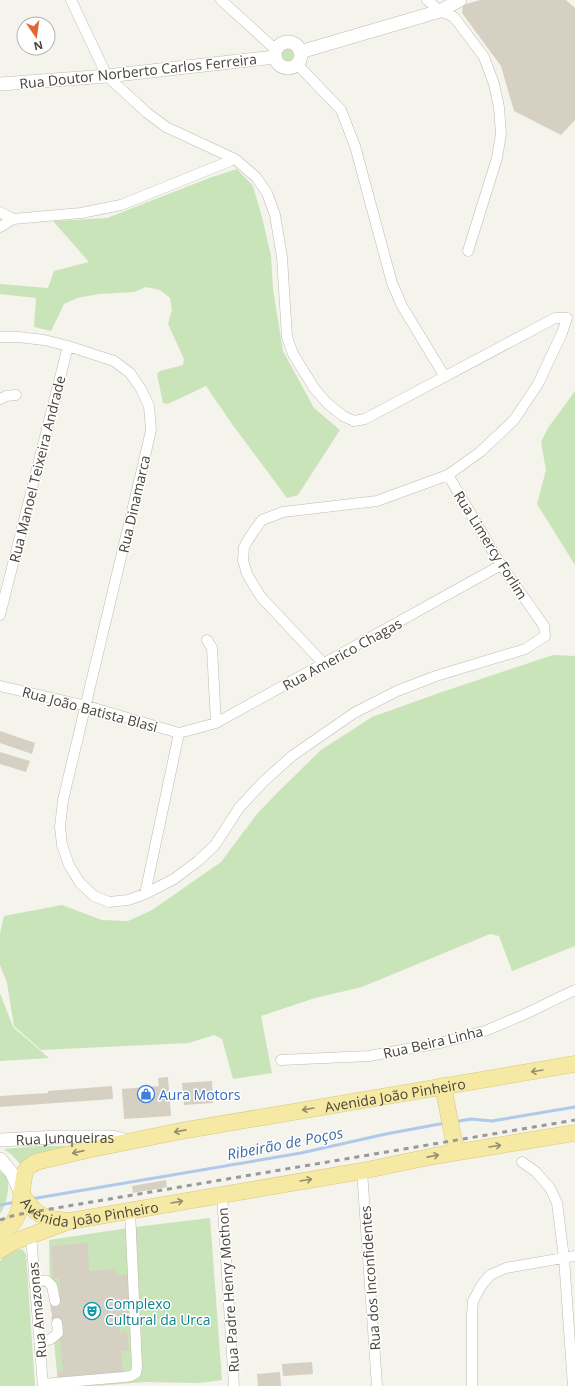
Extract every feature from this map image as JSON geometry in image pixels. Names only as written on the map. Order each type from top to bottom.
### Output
[{"type":"main road","name":"Avenida João Pinheiro","points":[[575,1064],[188,1130],[129,1141],[36,1162],[28,1167],[25,1172],[22,1194],[37,1213],[47,1218],[70,1221],[362,1170],[455,1147],[575,1133]]},
{"type":"main road","points":[[443,1086],[455,1147]]},
{"type":"main road","points":[[0,1233],[7,1230],[15,1222],[19,1215],[22,1194]]},
{"type":"main road","points":[[0,1250],[31,1234],[70,1221]]},
{"type":"street","points":[[71,0],[107,76],[146,112],[166,127],[235,159],[256,177],[267,193],[275,215],[282,257],[287,337],[293,354],[314,388],[327,403],[343,416],[354,421],[366,419],[555,318],[567,318],[562,333],[538,384],[514,420],[480,452],[448,475],[377,500],[282,512],[262,520],[253,532],[244,547],[243,560],[247,574],[261,597],[324,664]]},
{"type":"street","points":[[221,0],[276,53],[279,64],[286,68],[294,66],[298,58],[440,11],[460,0]]},
{"type":"street","points":[[427,0],[440,11],[454,17],[484,57],[494,84],[499,107],[501,134],[497,158],[468,251]]},
{"type":"street","points":[[276,53],[282,44],[286,43],[295,45],[298,58],[341,110],[355,146],[392,283],[402,306],[445,377]]},
{"type":"street","name":"Rua Doutor Norberto Carlos Ferreira","points":[[0,84],[107,76],[276,53]]},
{"type":"street","points":[[0,227],[13,219],[81,213],[121,205],[235,159]]},
{"type":"street","points":[[0,212],[13,219]]},
{"type":"street","name":"Rua Dinamarca","points":[[0,337],[18,337],[44,340],[114,361],[130,373],[149,406],[150,430],[87,706],[63,800],[60,827],[62,845],[69,865],[80,883],[94,896],[109,902],[128,900],[145,894],[174,879],[198,861],[215,845],[239,808],[263,782],[292,756],[354,713],[397,691],[436,676],[525,649],[545,636]]},
{"type":"street","name":"Rua Manoel Teixeira Andrade","points":[[0,615],[68,346]]},
{"type":"street","points":[[0,399],[6,396],[16,395]]},
{"type":"street","name":"Rua Limercy Forlim","points":[[448,475],[500,565],[544,626],[545,636]]},
{"type":"street","name":"Rua Americo Chagas","points":[[179,733],[216,722],[324,664],[500,565]]},
{"type":"street","points":[[207,640],[212,648],[216,722]]},
{"type":"street","name":"Rua João Batista Blasi","points":[[0,686],[87,706],[179,733]]},
{"type":"street","points":[[145,894],[179,733]]},
{"type":"street","name":"Rua Beira Linha","points":[[281,1060],[369,1056],[440,1043],[485,1031],[575,990]]},
{"type":"street","name":"Rua Junqueiras","points":[[0,1140],[57,1137],[112,1137],[129,1141]]},
{"type":"street","name":"Rua Junqueiras","points":[[0,1159],[7,1165],[22,1194]]},
{"type":"street","points":[[522,1162],[536,1172],[550,1188],[557,1203],[564,1258],[573,1386]]},
{"type":"street","name":"Rua dos Inconfidentes","points":[[362,1170],[377,1386]]},
{"type":"street","name":"Rua Padre Henry Mothon","points":[[222,1194],[234,1386]]},
{"type":"street","points":[[43,1385],[124,1377],[131,1376],[136,1373],[137,1367],[130,1210]]},
{"type":"street","name":"Rua Amazonas","points":[[31,1234],[34,1280],[41,1342],[43,1385]]},
{"type":"street","points":[[472,1386],[473,1301],[481,1286],[490,1275],[506,1268],[575,1256]]},
{"type":"street","points":[[34,1280],[47,1281],[52,1286],[55,1301]]},
{"type":"street","points":[[41,1342],[51,1340],[58,1333],[57,1323]]},
{"type":"green space","points":[[287,48],[293,50],[295,56],[293,62],[287,64],[281,62],[279,56],[281,50]]},
{"type":"green space","points":[[237,169],[253,186],[262,217],[271,256],[273,289],[283,351],[314,408],[340,430],[298,495],[287,498],[232,424],[206,386],[168,404],[163,403],[157,374],[160,371],[183,365],[184,359],[168,324],[172,310],[170,298],[160,290],[146,287],[134,292],[99,294],[77,298],[64,304],[51,331],[34,327],[36,298],[0,294],[0,284],[48,288],[54,271],[89,262],[53,221],[107,218],[212,177]]},
{"type":"green space","points":[[575,391],[575,565],[537,504],[546,470],[541,442],[548,428]]},
{"type":"green space","points":[[553,655],[575,656],[575,946],[512,971],[499,936],[490,934],[362,987],[315,998],[261,1016],[272,1073],[233,1079],[222,1039],[214,1035],[189,1043],[41,1050],[14,1026],[7,983],[0,965],[0,934],[4,916],[62,905],[102,920],[128,921],[152,910],[221,862],[257,814],[321,750],[372,717]]},
{"type":"green space","points":[[0,993],[13,1027],[49,1058],[0,1061]]},
{"type":"green space","points":[[37,1146],[92,1146],[28,1159],[20,1164],[4,1149]]},
{"type":"green space","points":[[0,1171],[8,1178],[8,1192],[6,1202],[0,1214]]},
{"type":"green space","points":[[210,1218],[222,1380],[198,1383],[145,1382],[94,1386],[58,1386],[50,1293],[49,1240],[135,1227]]},
{"type":"green space","points":[[22,1249],[26,1254],[35,1386],[0,1386],[0,1261],[10,1253]]},
{"type":"building","points":[[480,0],[566,0],[575,8],[575,120],[561,135],[514,111],[501,66],[462,13],[463,5]]},
{"type":"building","points":[[0,731],[35,743],[32,754],[0,743]]},
{"type":"building","points":[[0,752],[30,761],[26,772],[0,764]]},
{"type":"building","points":[[168,1077],[171,1116],[124,1119],[122,1089],[159,1086],[158,1078]]},
{"type":"building","points":[[212,1081],[213,1103],[184,1105],[182,1083]]},
{"type":"building","points":[[112,1086],[113,1099],[0,1107],[0,1096],[48,1093],[48,1091]]},
{"type":"building","points":[[166,1180],[167,1187],[133,1193],[132,1186]]},
{"type":"building","name":"Complexo Cultural da Urca","points":[[88,1243],[89,1271],[116,1269],[116,1275],[129,1275],[132,1321],[120,1322],[120,1332],[127,1331],[129,1351],[121,1351],[123,1374],[59,1379],[58,1372],[63,1371],[59,1326],[53,1323],[51,1301],[57,1293],[60,1293],[59,1278],[53,1279],[51,1246]]},
{"type":"building","points":[[312,1362],[313,1374],[283,1376],[282,1364]]},
{"type":"building","points":[[280,1372],[281,1386],[258,1386],[257,1374]]},
{"type":"waterway","name":"Ribeirão de Poços","points":[[454,1122],[471,1119],[492,1121],[575,1107]]},
{"type":"waterway","name":"Ribeirão de Poços","points":[[31,1199],[301,1153],[386,1134],[445,1123]]},
{"type":"waterway","name":"Ribeirão de Poços","points":[[0,1205],[16,1202]]},
{"type":"tunnel","points":[[55,1301],[57,1323]]},
{"type":"railway","points":[[0,1220],[15,1215],[575,1120]]},
{"type":"place","name":"Aura Motors","points":[[146,1094]]},
{"type":"place","name":"Complexo Cultural da Urca","points":[[92,1311]]}]
